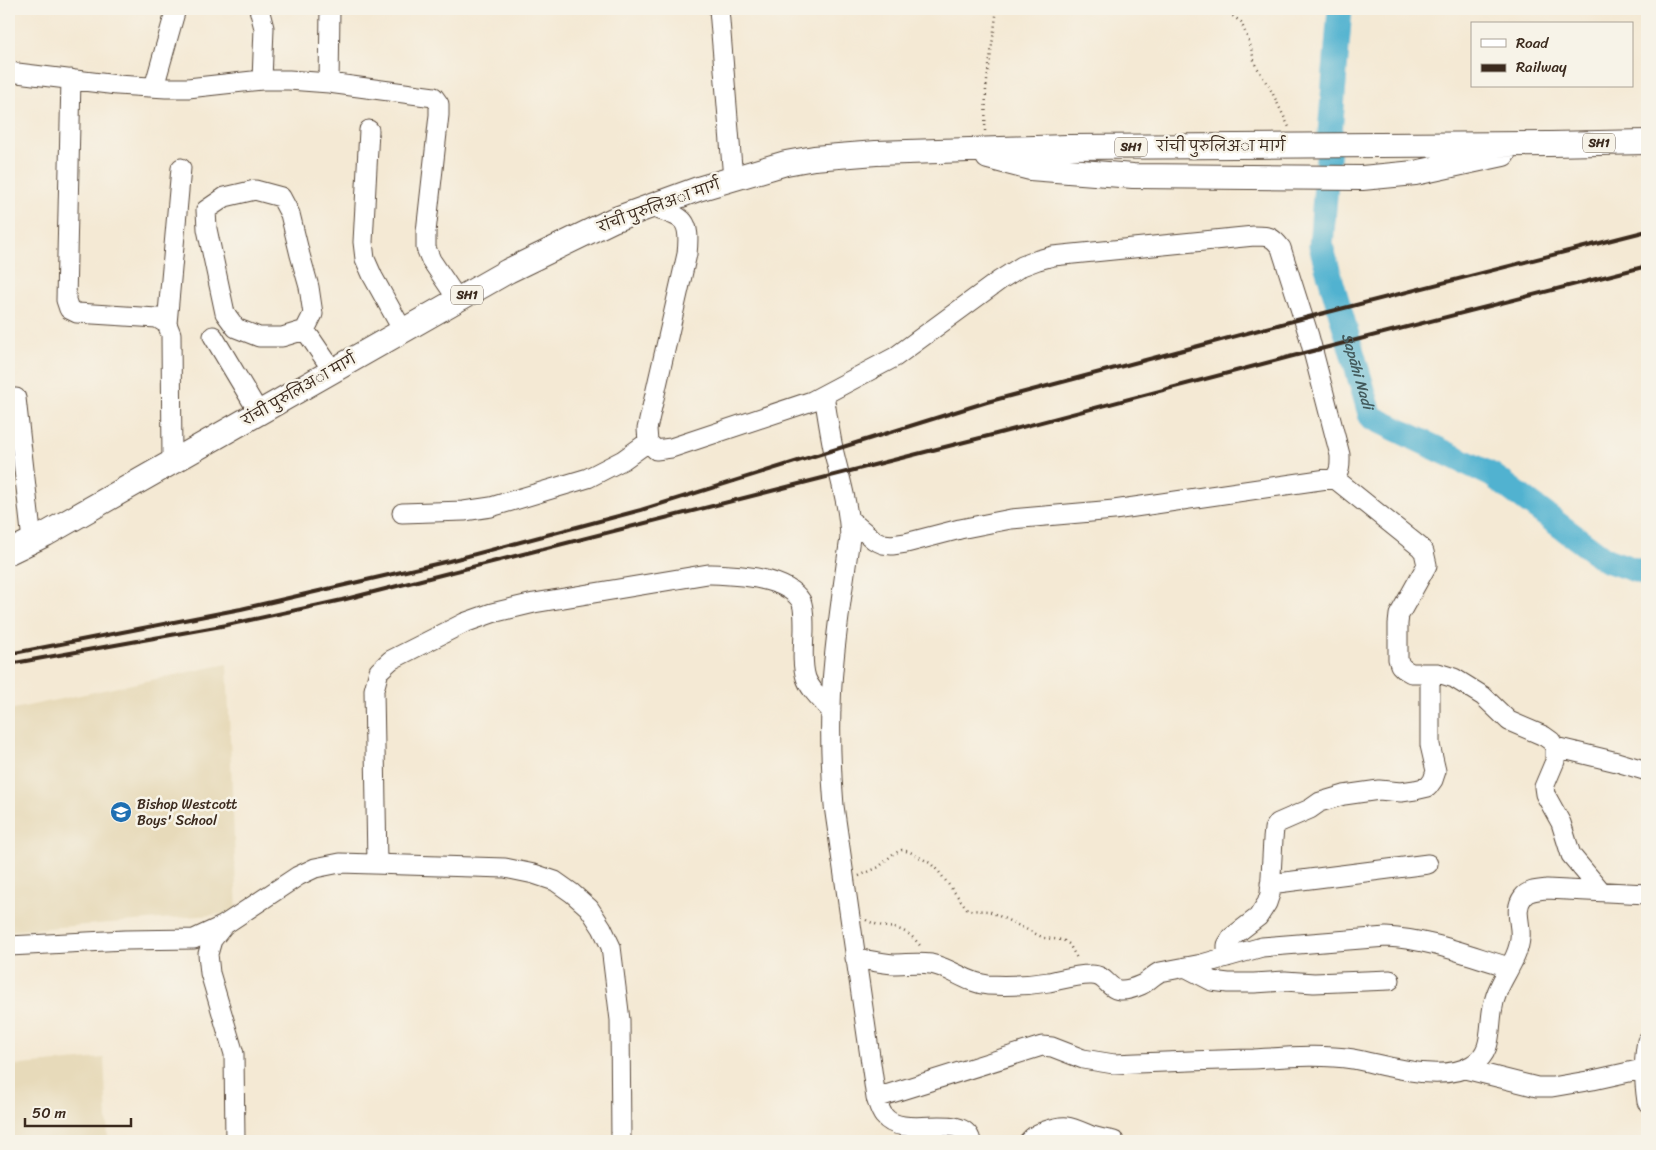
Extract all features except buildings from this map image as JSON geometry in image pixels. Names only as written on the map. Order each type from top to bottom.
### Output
[{"type":"main road","name":"SH1","points":[[1297,145],[1647,142]]},
{"type":"main road","name":"SH1","points":[[975,150],[1030,168],[1134,176],[1362,178],[1415,173],[1550,144]]},
{"type":"main road","name":"रांची पुरुलिअा मार्ग","points":[[9,552],[172,462],[508,271],[613,220],[698,190],[786,163],[814,158],[876,153],[1067,147],[1297,145]]},
{"type":"street","points":[[154,87],[176,9]]},
{"type":"street","points":[[259,9],[264,28],[262,80]]},
{"type":"street","points":[[329,83],[330,9]]},
{"type":"street","points":[[719,9],[733,179]]},
{"type":"street","points":[[9,72],[117,85],[154,87],[188,88],[262,80],[329,83],[434,97],[439,104],[439,115],[426,232],[426,248],[431,260],[458,300]]},
{"type":"street","points":[[72,80],[66,300],[69,309],[77,313],[158,318],[167,324]]},
{"type":"street","points":[[369,130],[363,242],[365,258],[373,277],[403,331]]},
{"type":"street","points":[[172,462],[171,334],[167,324],[181,168]]},
{"type":"street","points":[[255,190],[281,197],[290,214],[309,287],[313,314],[305,330],[282,337],[259,338],[236,328],[224,314],[207,229],[206,210],[225,198],[255,190]]},
{"type":"street","points":[[650,207],[678,216],[685,222],[689,236],[687,254],[647,428],[648,442],[656,450],[671,448],[812,402],[896,356],[1000,280],[1022,266],[1038,260],[1054,256],[1254,236],[1268,236],[1276,241],[1281,248],[1309,336],[1340,455],[1338,474],[1334,478],[1114,510],[1011,519],[892,545],[874,540],[849,519]]},
{"type":"street","points":[[305,330],[333,371]]},
{"type":"street","points":[[213,336],[259,413]]},
{"type":"street","points":[[824,395],[834,451],[846,500],[850,538],[834,660],[831,768],[834,806],[848,909],[876,1098],[884,1116],[894,1124],[907,1126],[953,1126],[964,1129],[971,1138],[971,1141]]},
{"type":"street","points":[[16,398],[32,540]]},
{"type":"street","points":[[402,513],[464,511],[491,507],[588,478],[623,460],[648,442]]},
{"type":"street","points":[[1334,478],[1424,552],[1427,565],[1399,615],[1398,659],[1404,669],[1411,673],[1438,673],[1454,678],[1483,696],[1509,721],[1544,736],[1555,747],[1647,771]]},
{"type":"street","points":[[377,864],[374,690],[379,671],[390,660],[464,623],[492,613],[534,602],[708,574],[737,576],[770,582],[789,588],[802,602],[804,625],[803,664],[806,679],[812,689],[832,711]]},
{"type":"street","points":[[1226,957],[1228,945],[1232,937],[1264,910],[1270,894],[1274,834],[1278,823],[1320,802],[1344,795],[1379,790],[1402,792],[1428,787],[1436,771],[1430,745],[1430,673]]},
{"type":"street","points":[[1555,747],[1555,762],[1544,786],[1545,794],[1561,823],[1571,855],[1601,891]]},
{"type":"street","points":[[9,946],[125,940],[194,939],[224,925],[298,876],[315,868],[340,862],[505,868],[534,874],[555,881],[589,908],[611,947],[620,1020],[621,1141]]},
{"type":"street","points":[[1270,884],[1428,864]]},
{"type":"street","points":[[876,1098],[1042,1046],[1052,1047],[1083,1059],[1114,1064],[1317,1056],[1353,1059],[1419,1072],[1450,1072],[1465,1069],[1481,1058],[1486,1052],[1490,1038],[1494,1003],[1518,950],[1521,937],[1518,914],[1520,903],[1524,896],[1533,891],[1547,889],[1647,894]]},
{"type":"street","points":[[224,925],[212,940],[208,954],[210,973],[234,1054],[235,1141]]},
{"type":"street","points":[[856,958],[892,964],[932,964],[967,980],[989,985],[1039,983],[1096,975],[1112,988],[1122,991],[1143,985],[1160,972],[1262,947],[1386,937],[1423,941],[1509,967]]},
{"type":"street","points":[[1186,967],[1212,981],[1228,983],[1285,982],[1314,984],[1390,980]]},
{"type":"street","points":[[1647,1041],[1644,1056],[1647,1102]]},
{"type":"street","points":[[1465,1069],[1536,1087],[1584,1081],[1646,1069]]},
{"type":"street","points":[[1029,1141],[1040,1132],[1065,1126],[1113,1141]]},
{"type":"path","points":[[975,150],[997,9]]},
{"type":"path","points":[[1214,9],[1230,14],[1241,22],[1250,44],[1255,64],[1284,116],[1297,145]]},
{"type":"path","points":[[845,885],[879,867],[894,854],[902,850],[910,852],[930,863],[968,910],[989,911],[1044,938],[1063,940],[1069,944],[1085,976]]},
{"type":"path","points":[[848,909],[871,923],[898,928],[914,937],[932,964]]},
{"type":"shaded area","name":"Bishop Westcott Boys' School","points":[[227,664],[237,913],[9,931],[9,710]]},
{"type":"shaded area","points":[[104,1058],[108,1141],[9,1141],[9,1066]]},
{"type":"waterway","name":"Sapāhi Nadi","points":[[1340,9],[1321,246],[1371,417],[1492,475],[1606,560],[1647,574]]},
{"type":"railway","points":[[9,654],[241,609],[449,561],[641,510],[987,402],[1285,323],[1647,231]]},
{"type":"railway","points":[[9,664],[227,625],[342,600],[1647,266]]},
{"type":"place","name":"Bishop Westcott Boys' School","points":[[121,812]]}]
